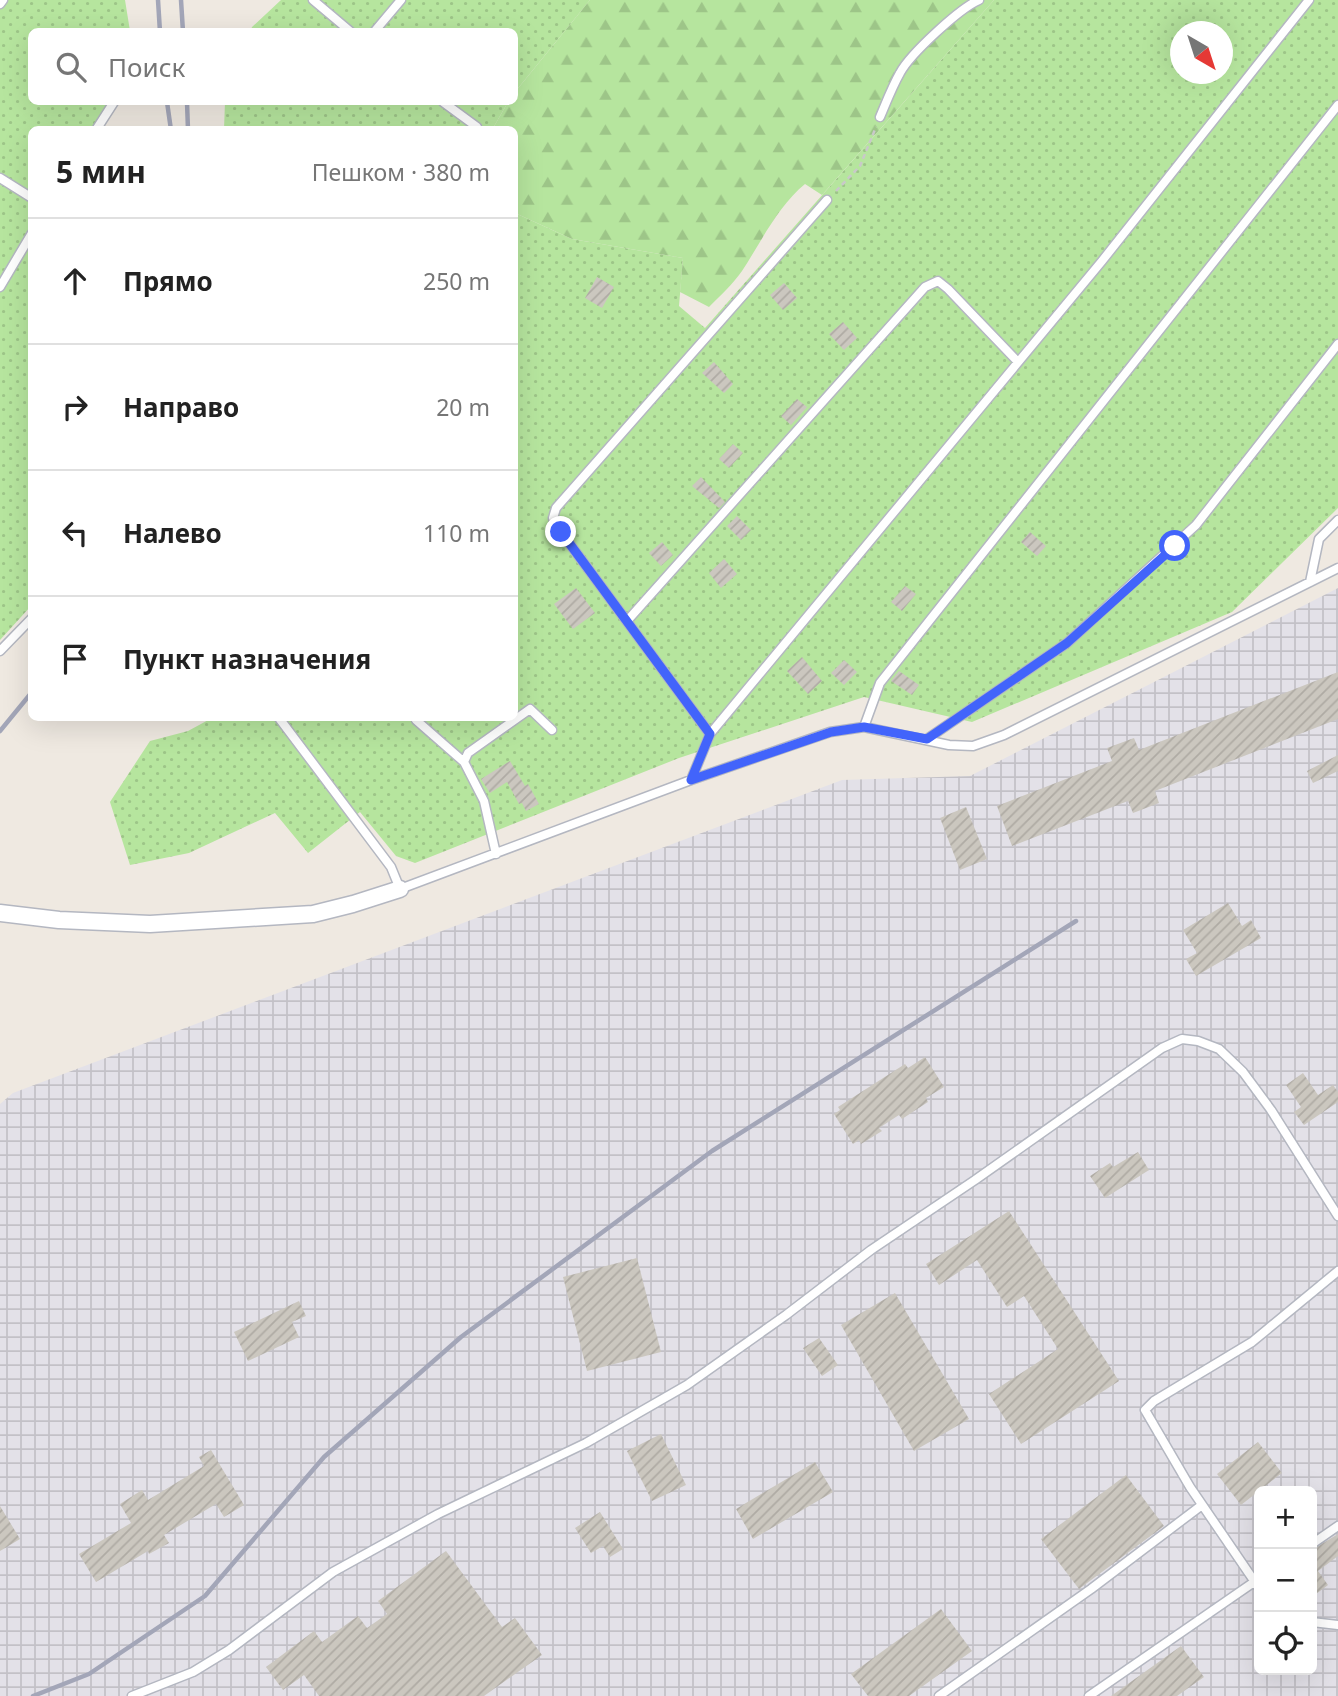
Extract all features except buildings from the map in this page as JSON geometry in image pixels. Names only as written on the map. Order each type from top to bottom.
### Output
[{"type":"street","points":[[0,913],[59,920],[164,923],[313,914],[400,889]]},
{"type":"lane","points":[[313,0],[346,28]]},
{"type":"lane","points":[[377,28],[401,0]]},
{"type":"lane","points":[[880,117],[901,71],[936,32],[966,5],[979,0]]},
{"type":"lane","points":[[691,780],[710,734],[1102,261],[1309,0]]},
{"type":"lane","points":[[99,126],[112,105]]},
{"type":"lane","points":[[447,105],[476,126]]},
{"type":"lane","points":[[864,727],[880,683],[1338,105]]},
{"type":"lane","points":[[0,178],[28,196]]},
{"type":"lane","points":[[710,734],[561,532],[553,517],[556,508],[827,200]]},
{"type":"lane","points":[[0,287],[28,240]]},
{"type":"lane","points":[[626,621],[925,287],[938,281],[948,289],[1018,362]]},
{"type":"lane","points":[[927,739],[1067,643],[1175,546],[1196,525],[1338,344]]},
{"type":"lane","points":[[1310,582],[1319,539],[1338,520]]},
{"type":"lane","points":[[281,721],[391,867],[400,889],[691,780],[831,732],[864,727],[949,745],[973,746],[1004,735],[1338,568]]},
{"type":"lane","points":[[0,651],[28,622]]},
{"type":"lane","points":[[518,718],[530,709],[552,730]]},
{"type":"lane","points":[[416,721],[464,762],[484,801],[496,854]]},
{"type":"lane","points":[[464,762],[468,753],[513,721]]},
{"type":"lane","points":[[132,1696],[193,1672],[229,1650],[345,1565],[438,1514],[586,1443],[687,1385],[786,1315],[870,1250],[975,1180],[1162,1048],[1182,1039],[1198,1041],[1219,1049],[1243,1072],[1271,1110],[1338,1216]]},
{"type":"lane","points":[[1254,1577],[1202,1505],[1145,1410],[1154,1401],[1252,1342],[1338,1271]]},
{"type":"lane","points":[[939,1696],[1091,1589],[1202,1505]]},
{"type":"lane","points":[[1317,1541],[1338,1526]]},
{"type":"lane","points":[[1089,1696],[1254,1586]]},
{"type":"lane","points":[[1317,1623],[1338,1625]]},
{"type":"path","points":[[827,200],[860,166],[880,117]]},
{"type":"shaded area","points":[[1338,588],[1338,1696],[0,1696],[0,1104],[13,1093],[842,780],[970,776]]},
{"type":"green space","points":[[0,0],[125,0],[130,28],[28,28],[28,105],[116,105],[103,126],[28,126],[28,609],[0,640]]},
{"type":"green space","points":[[281,0],[590,0],[518,88],[518,28],[252,27]]},
{"type":"green space","points":[[590,0],[994,0],[822,195],[805,184],[795,193],[778,214],[738,276],[709,307],[680,292],[683,258],[572,239],[518,214],[518,126],[494,126],[506,105],[518,105],[518,88]]},
{"type":"green space","points":[[994,0],[1338,0],[1338,508],[1232,612],[972,722],[864,697],[679,758],[415,863],[396,856],[360,812],[308,853],[275,813],[189,853],[130,865],[110,802],[150,741],[188,731],[206,721],[518,721],[518,214],[572,239],[683,258],[679,306],[705,328]]},
{"type":"green space","points":[[225,105],[506,105],[494,126],[224,126]]},
{"type":"railway","points":[[158,0],[160,28]]},
{"type":"railway","points":[[181,0],[183,28]]},
{"type":"railway","points":[[167,105],[170,126]]},
{"type":"railway","points":[[187,105],[188,126]]},
{"type":"railway","points":[[0,731],[28,697]]},
{"type":"railway","points":[[33,1696],[89,1674],[205,1596],[324,1457],[461,1337],[712,1151],[1076,921]]},
{"type":"route","points":[[561,532],[710,734],[691,780],[831,732],[864,727],[927,739],[1067,643],[1175,546]]}]
